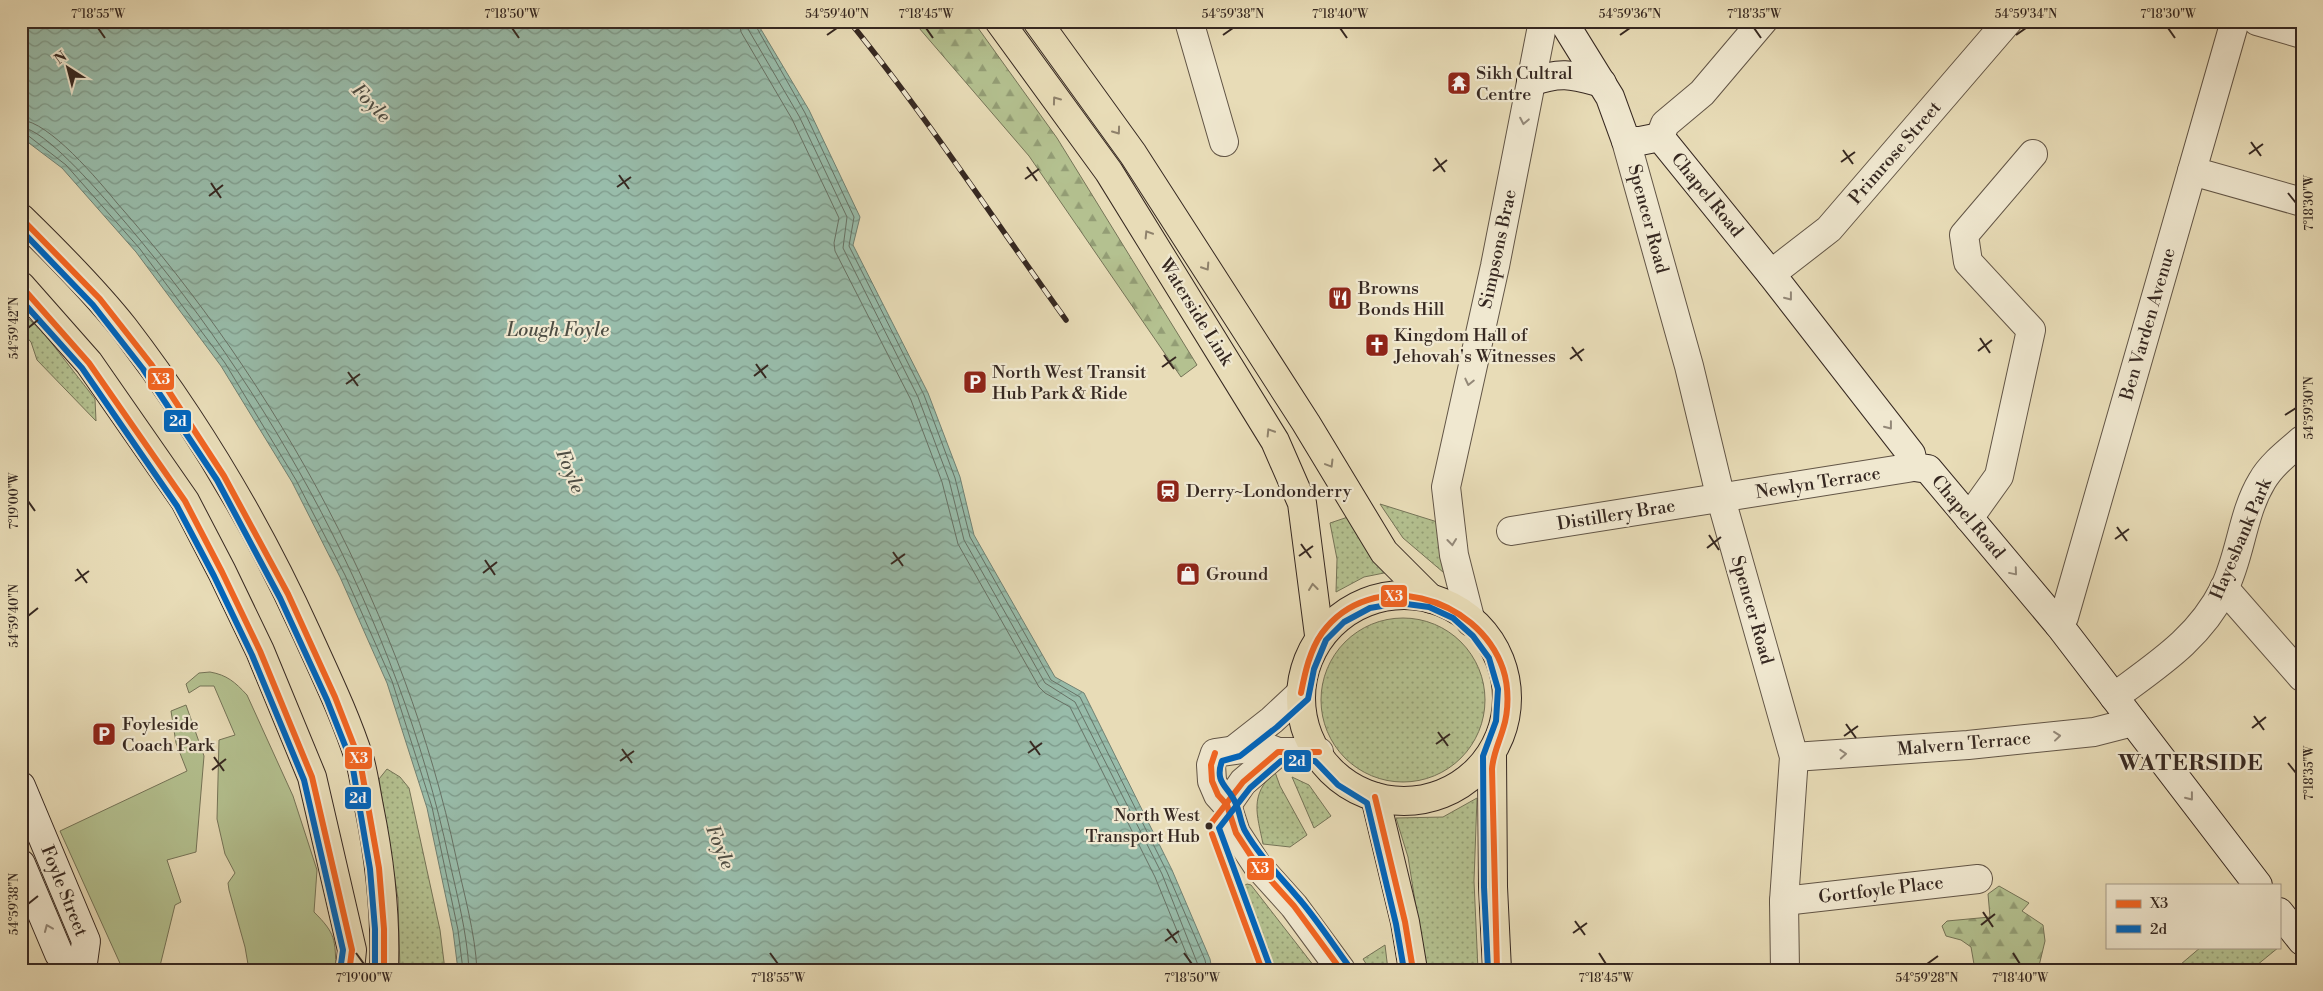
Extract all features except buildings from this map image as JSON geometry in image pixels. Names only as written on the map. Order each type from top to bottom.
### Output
[{"type":"highway","name":"Waterside Link","points":[[999,21],[1109,172],[1275,441],[1302,503],[1319,635]]},
{"type":"highway","name":"Waterside Link","points":[[1037,21],[1133,154],[1306,422],[1384,552],[1431,599]]},
{"type":"highway","points":[[21,218],[64,260],[123,327],[178,404],[234,493],[281,577],[343,712],[360,763],[379,856],[385,940],[384,970]]},
{"type":"highway","points":[[21,286],[89,363],[185,501],[231,590],[260,651],[312,777],[352,950],[350,970]]},
{"type":"highway","points":[[1399,594],[1431,599],[1458,611],[1480,630],[1497,654],[1506,688],[1505,723],[1492,756],[1469,780],[1444,794],[1417,800],[1375,797],[1348,784],[1330,769],[1304,724],[1301,693],[1306,666],[1319,635],[1339,615],[1367,600],[1399,594]]},
{"type":"highway","points":[[1492,756],[1496,970]]},
{"type":"highway","points":[[1375,797],[1405,922],[1413,970]]},
{"type":"street","points":[[1189,21],[1224,142]]},
{"type":"street","name":"Simpsons Brae","points":[[1471,622],[1454,555],[1446,487],[1496,266],[1543,21]]},
{"type":"street","name":"Spencer Road","points":[[1563,21],[1610,97],[1626,140],[1686,357],[1721,499],[1794,757],[1784,901],[1785,970]]},
{"type":"street","points":[[1660,137],[1665,124],[1702,93],[1763,21]]},
{"type":"street","name":"Primrose Street","points":[[1771,274],[1829,230],[2008,21]]},
{"type":"street","name":"Ben Varden Avenue","points":[[2059,625],[2064,616],[2235,21]]},
{"type":"street","points":[[2258,21],[2302,34]]},
{"type":"street","points":[[1531,82],[1546,76],[1568,73],[1602,83]]},
{"type":"street","name":"Chapel Road","points":[[1626,140],[1640,141],[1660,137],[1771,274],[1911,454],[1914,467],[1928,470],[2059,625],[2257,884]]},
{"type":"street","points":[[1969,518],[1999,476],[2031,330],[1968,262],[1964,235],[2033,154]]},
{"type":"street","points":[[2192,171],[2302,202]]},
{"type":"street","name":"Hayesbank Park","points":[[2114,697],[2177,650],[2196,632],[2224,588],[2250,508],[2262,480],[2282,456],[2302,440]]},
{"type":"street","name":"Newlyn Terrace","points":[[1721,499],[1914,467]]},
{"type":"street","name":"Distillery Brae","points":[[1511,531],[1721,499]]},
{"type":"street","points":[[2224,588],[2302,677]]},
{"type":"street","points":[[1301,693],[1272,720],[1225,751],[1211,765],[1212,780],[1218,795],[1227,805],[1236,833],[1257,865],[1294,906],[1341,970]]},
{"type":"street","name":"Malvern Terrace","points":[[1794,757],[1968,745],[2085,733],[2133,722]]},
{"type":"street","points":[[1225,751],[1263,746],[1278,752],[1319,752]]},
{"type":"street","points":[[1227,805],[1243,782],[1278,752]]},
{"type":"street","name":"Foyle Street","points":[[21,786],[86,941],[82,970]]},
{"type":"street","name":"Foyle Street","points":[[21,864],[59,954],[72,970]]},
{"type":"street","name":"Gortfoyle Place","points":[[1784,901],[1978,879]]},
{"type":"street","points":[[2280,913],[2302,941]]},
{"type":"green space","points":[[913,21],[973,21],[1057,138],[1197,365],[1181,377],[1029,156]]},
{"type":"green space","points":[[21,312],[43,332],[95,399],[96,421],[37,360],[31,342],[21,331]]},
{"type":"green space","points":[[1380,504],[1447,525],[1450,578],[1403,538]]},
{"type":"green space","points":[[1348,517],[1389,572],[1364,577],[1336,592],[1337,559],[1330,523]]},
{"type":"green space","points":[[1403,618],[1427,622],[1448,632],[1461,642],[1471,655],[1481,676],[1485,700],[1481,724],[1471,745],[1461,758],[1448,768],[1427,778],[1403,782],[1379,778],[1358,768],[1345,758],[1335,745],[1325,724],[1321,700],[1325,676],[1335,655],[1345,642],[1358,632],[1379,622]]},
{"type":"green space","points":[[210,672],[230,680],[247,695],[293,796],[317,870],[314,912],[327,926],[333,938],[336,970],[249,970],[245,947],[229,890],[228,883],[235,873],[225,854],[217,819],[219,740],[235,735],[214,686],[200,686],[189,693],[186,684],[199,673]]},
{"type":"green space","points":[[186,705],[204,756],[196,852],[167,860],[181,902],[175,905],[159,970],[123,970],[60,831],[187,771],[176,743],[171,711]]},
{"type":"green space","points":[[387,769],[400,777],[409,788],[440,930],[445,970],[400,970],[398,899],[379,779]]},
{"type":"green space","points":[[1275,772],[1280,786],[1307,835],[1290,847],[1263,844],[1257,814],[1258,797],[1261,789]]},
{"type":"green space","points":[[1292,777],[1309,785],[1331,816],[1314,828]]},
{"type":"green space","points":[[1477,798],[1474,881],[1478,970],[1426,970],[1408,857],[1396,818],[1443,817]]},
{"type":"green space","points":[[1247,884],[1251,885],[1317,970],[1275,970],[1242,887]]},
{"type":"green space","points":[[1999,886],[2029,903],[2022,911],[2043,925],[2045,941],[2038,970],[1975,970],[1971,947],[1961,940],[1946,936],[1942,926],[1947,921],[1990,917],[1988,894]]},
{"type":"green space","points":[[1385,945],[1388,970],[1370,970],[1363,959]]},
{"type":"green space","points":[[2200,948],[2278,948],[2251,970],[2174,970]]},
{"type":"water","name":"Lough Foyle","points":[[21,21],[756,21],[809,110],[860,217],[853,245],[928,393],[960,477],[974,535],[1055,677],[1084,693],[1172,870],[1210,959],[1212,970],[458,970],[453,931],[427,808],[387,683],[340,577],[292,482],[221,366],[136,252],[62,168],[21,137]]},
{"type":"railway","points":[[849,21],[933,131],[1066,320]]},
{"type":"transit line","name":"X3","points":[[21,218],[100,299],[151,364],[224,476],[288,594],[335,697],[360,761],[379,868],[384,929],[384,970]]},
{"type":"transit line","name":"2d","points":[[21,230],[93,305],[143,369],[217,480],[280,598],[327,700],[352,763],[370,869],[375,929],[375,970]]},
{"type":"transit line","name":"X3","points":[[21,286],[89,363],[185,501],[222,572],[260,651],[312,777],[352,950],[350,965]]},
{"type":"transit line","name":"2d","points":[[21,300],[82,368],[177,506],[214,576],[252,655],[304,780],[343,950],[341,964]]},
{"type":"transit line","name":"X3","points":[[1301,693],[1311,654],[1322,633],[1343,612],[1367,600],[1394,596],[1422,599],[1448,608],[1471,623],[1490,644],[1503,669],[1508,699],[1505,722],[1492,769],[1497,970]]},
{"type":"transit line","name":"2d","points":[[1348,965],[1306,908],[1264,858],[1243,828],[1235,802],[1221,779],[1220,768],[1222,761],[1240,756],[1277,727],[1308,699],[1314,669],[1326,640],[1344,622],[1370,608],[1399,603],[1429,607],[1453,618],[1473,636],[1489,658],[1498,689],[1496,721],[1483,756],[1484,887],[1488,970]]},
{"type":"transit line","name":"X3","points":[[1209,826],[1243,782],[1278,752],[1319,752]]},
{"type":"transit line","name":"X3","points":[[1215,753],[1211,765],[1212,781],[1218,795],[1227,805],[1236,833],[1257,865],[1294,906],[1341,970]]},
{"type":"transit line","name":"2d","points":[[1270,967],[1219,828],[1250,788],[1281,761],[1315,761],[1338,785],[1367,803],[1396,924],[1404,970]]},
{"type":"transit line","name":"X3","points":[[1375,797],[1405,922],[1413,970]]},
{"type":"transit line","name":"X3","points":[[1212,834],[1262,970]]},
{"type":"place","name":"Sikh Cultral Centre","points":[[1459,83]]},
{"type":"place","name":"Browns Bonds Hill","points":[[1340,298]]},
{"type":"place","name":"Kingdom Hall of Jehovah's Witnesses","points":[[1377,345]]},
{"type":"place","name":"North West Transit Hub Park & Ride","points":[[975,382]]},
{"type":"place","name":"Derry~Londonderry","points":[[1168,491]]},
{"type":"place","name":"Ground","points":[[1188,574]]},
{"type":"place","name":"Foyleside Coach Park","points":[[104,734]]},
{"type":"place","name":"North West Transport Hub","points":[[1209,826]]},
{"type":"district","name":"WATERSIDE","points":[[2191,763]]},
{"type":"water label","name":"Foyle","points":[[371,103]]},
{"type":"water label","name":"Foyle","points":[[570,471]]},
{"type":"water label","name":"Foyle","points":[[720,847]]}]
